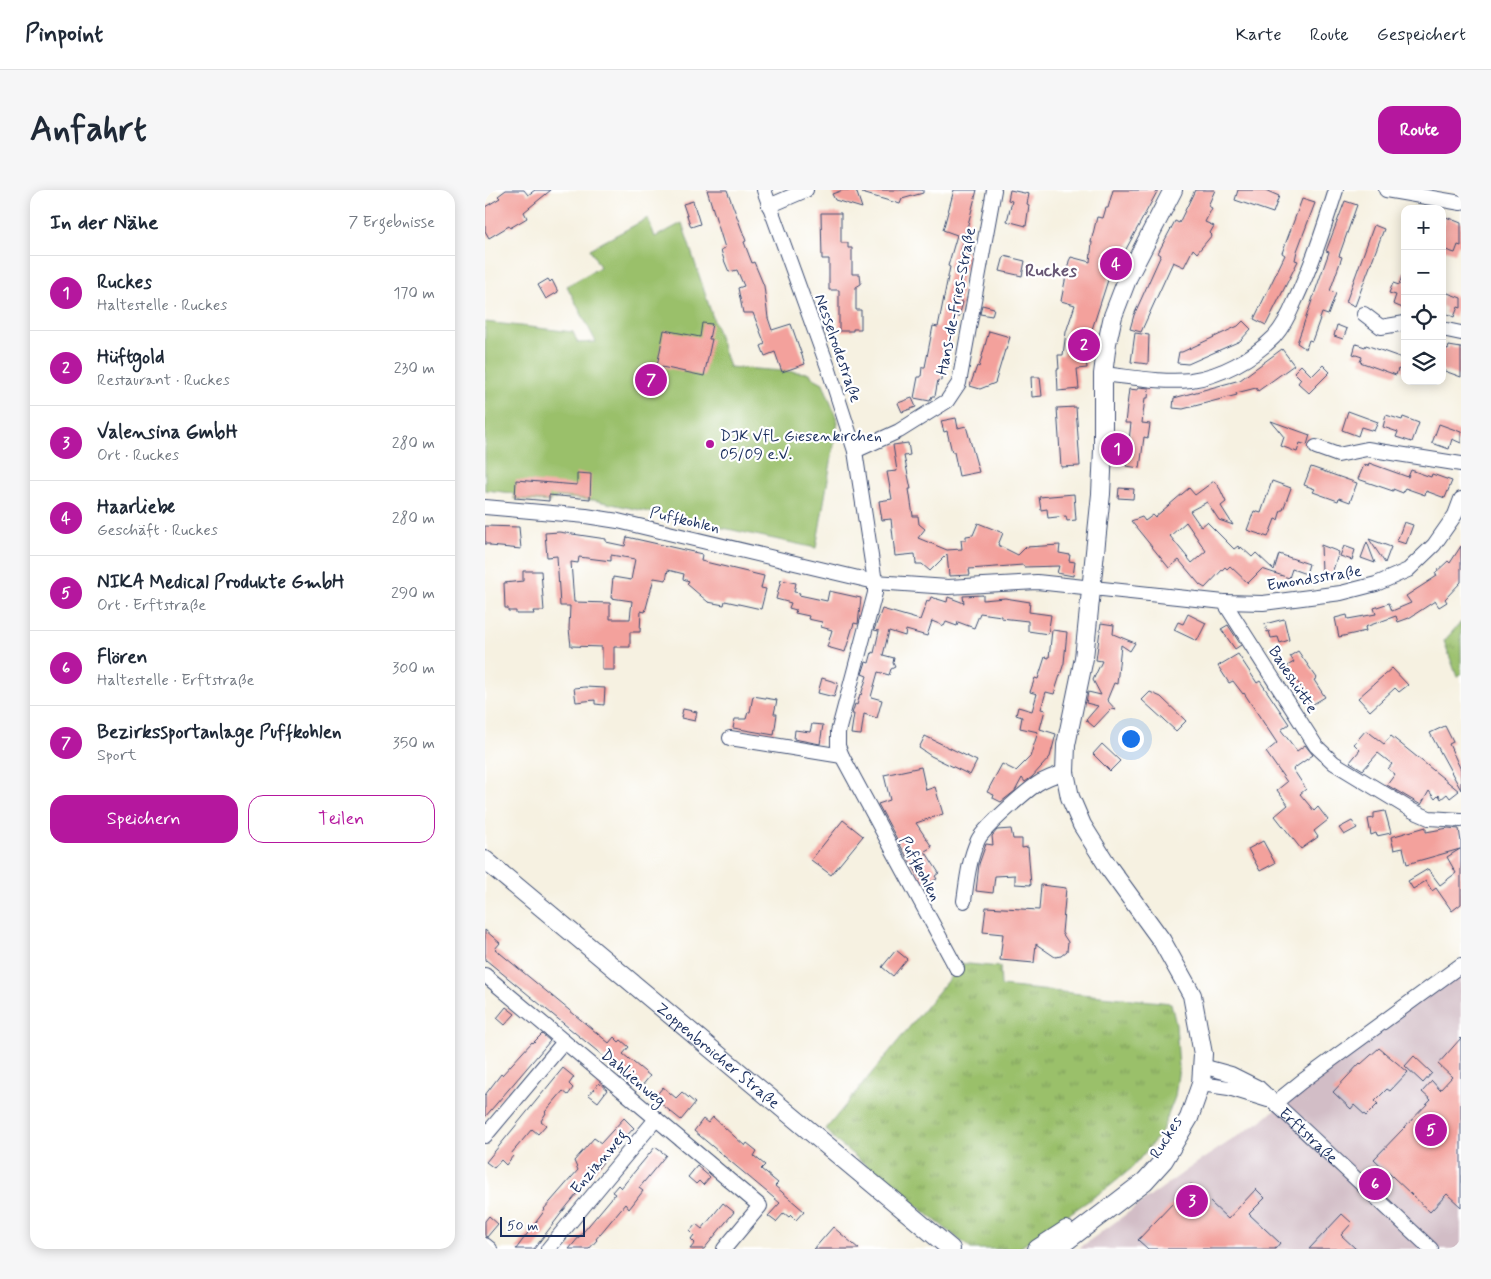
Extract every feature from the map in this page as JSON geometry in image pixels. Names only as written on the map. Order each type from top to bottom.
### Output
[{"type":"main road","name":"Ruckes","points":[[1056,1249],[1145,1181],[1165,1160],[1189,1118],[1198,1075],[1194,1030],[1181,973],[1162,941],[1091,842],[1070,797],[1065,772],[1066,745],[1084,658],[1103,478],[1103,374],[1107,343],[1120,296],[1128,277],[1173,190]]},
{"type":"main road","name":"Zoppenbroicher Straße","points":[[485,860],[951,1249]]},
{"type":"main road","name":"Ruckes","points":[[1037,1249],[1112,1197],[1138,1175],[1154,1158],[1180,1115],[1198,1075]]},
{"type":"street","name":"Nesselrodestraße","points":[[764,190],[829,370],[855,451],[875,582]]},
{"type":"street","points":[[769,206],[807,190]]},
{"type":"street","name":"Hans-de-Fries-Straße","points":[[855,451],[899,431],[947,401],[959,383],[994,190]]},
{"type":"street","points":[[1103,374],[1167,381],[1191,380],[1222,371],[1247,360],[1275,336],[1289,313],[1303,285],[1336,190]]},
{"type":"street","points":[[1386,190],[1421,193],[1461,203]]},
{"type":"street","points":[[1364,314],[1381,327],[1401,324]]},
{"type":"street","points":[[1446,330],[1461,333]]},
{"type":"street","points":[[1316,447],[1338,455],[1367,449],[1461,464]]},
{"type":"street","name":"Emondsstraße","points":[[1224,602],[1263,603],[1341,592],[1375,584],[1408,570],[1434,545],[1455,515],[1461,499]]},
{"type":"street","name":"Puffkohlen","points":[[485,507],[562,514],[617,522],[875,582],[948,587],[1037,582],[1092,588]]},
{"type":"street","name":"Puffkohlen","points":[[875,582],[875,593],[838,732],[838,746],[957,969]]},
{"type":"street","points":[[1092,588],[1224,602]]},
{"type":"street","name":"Baueshütte","points":[[1224,602],[1317,746],[1334,763],[1429,818],[1461,820]]},
{"type":"street","points":[[730,738],[842,756]]},
{"type":"street","points":[[964,900],[970,864],[978,839],[1036,785],[1052,776],[1065,772]]},
{"type":"street","points":[[1275,1103],[1461,965]]},
{"type":"street","name":"Dahlienweg","points":[[485,975],[760,1206],[724,1249]]},
{"type":"street","points":[[485,1136],[564,1042]]},
{"type":"street","name":"Erftstraße","points":[[1198,1075],[1246,1080],[1259,1088],[1431,1249]]},
{"type":"street","name":"Enzianweg","points":[[548,1249],[657,1119]]},
{"type":"street","points":[[485,1245],[490,1249]]},
{"type":"shaded area","points":[[1461,965],[1461,1249],[1078,1249],[1195,1164],[1264,1119],[1311,1078]]},
{"type":"green space","points":[[648,218],[655,237],[682,223],[729,367],[810,373],[812,377],[823,383],[838,422],[816,548],[593,500],[556,497],[556,499],[550,499],[550,502],[514,499],[513,493],[485,490],[485,322],[573,332],[578,343],[596,342],[567,286],[600,267],[590,249]]},
{"type":"green space","points":[[1461,622],[1461,674],[1457,677],[1444,641]]},
{"type":"green space","points":[[958,963],[1000,967],[1001,986],[1171,1003],[1176,1025],[1179,1067],[1175,1097],[1161,1133],[1132,1168],[1110,1186],[1018,1249],[971,1249],[836,1141],[826,1129],[957,969]]},
{"type":"building","points":[[506,190],[524,190],[528,195],[535,190],[551,190],[524,212],[527,218],[489,238],[485,231],[485,207],[500,198],[498,196]]},
{"type":"building","points":[[707,190],[727,190],[752,263],[754,262],[764,286],[768,318],[772,330],[791,324],[805,364],[782,372],[775,352],[765,356],[761,346],[765,344],[753,313],[743,313],[738,288],[744,286],[737,270],[729,272],[724,260],[721,250],[725,248]]},
{"type":"building","points":[[843,190],[856,190],[862,208],[835,200],[832,194]]},
{"type":"building","points":[[862,190],[923,190],[923,193],[902,199],[900,204],[862,193]]},
{"type":"building","points":[[954,190],[977,190],[961,251],[970,254],[965,271],[963,270],[960,301],[963,302],[959,317],[955,316],[945,371],[942,370],[941,381],[938,380],[935,396],[932,396],[930,401],[914,398],[918,377],[921,377],[922,367],[925,367],[933,326],[938,327],[950,267],[948,266],[957,235],[943,230]]},
{"type":"building","points":[[1010,190],[1029,194],[1026,226],[1007,221],[1012,201],[1008,200]]},
{"type":"building","points":[[1113,190],[1158,190],[1125,251],[1123,250],[1111,278],[1109,277],[1085,351],[1087,368],[1077,369],[1079,389],[1058,391],[1058,355],[1063,355],[1066,332],[1075,305],[1061,301],[1069,261],[1071,257],[1090,262],[1091,242],[1097,217],[1103,218]]},
{"type":"building","points":[[1195,190],[1215,190],[1208,206],[1212,208],[1205,222],[1214,226],[1210,233],[1212,235],[1197,253],[1193,249],[1184,267],[1173,262],[1141,332],[1130,329],[1134,315],[1161,255],[1158,253],[1175,221],[1179,223]]},
{"type":"building","points":[[1238,190],[1265,190],[1279,196],[1273,213],[1235,200]]},
{"type":"building","points":[[1302,199],[1315,203],[1297,251],[1295,260],[1298,261],[1266,325],[1254,319],[1285,255],[1282,253]]},
{"type":"building","points":[[693,201],[700,224],[691,227],[683,204]]},
{"type":"building","points":[[1345,201],[1357,205],[1339,256],[1342,257],[1330,291],[1336,293],[1328,315],[1322,313],[1312,341],[1309,340],[1306,349],[1297,343],[1329,252],[1326,251]]},
{"type":"building","points":[[821,213],[841,213],[841,243],[848,243],[848,248],[852,248],[852,274],[860,274],[861,284],[856,287],[856,310],[861,310],[861,329],[839,331],[839,290],[829,290],[829,259],[822,259]]},
{"type":"building","points":[[1446,217],[1461,223],[1461,246],[1458,245],[1455,253],[1446,250]]},
{"type":"building","points":[[1374,225],[1384,229],[1355,306],[1346,302]]},
{"type":"building","points":[[1004,256],[1025,261],[1022,276],[1000,271]]},
{"type":"building","points":[[548,279],[550,282],[552,280],[558,292],[546,299],[538,285]]},
{"type":"building","points":[[1401,279],[1401,307],[1393,304],[1396,295],[1389,293],[1393,283],[1399,285]]},
{"type":"building","points":[[1446,292],[1461,298],[1461,308],[1458,307],[1454,317],[1446,313]]},
{"type":"building","points":[[982,305],[994,308],[992,316],[980,314]]},
{"type":"building","points":[[1243,321],[1251,329],[1240,341],[1188,364],[1177,363],[1179,352],[1238,326]]},
{"type":"building","points":[[702,323],[712,324],[709,339],[712,339],[704,376],[657,366],[664,330],[700,337]]},
{"type":"building","points":[[1337,325],[1347,329],[1343,339],[1334,336]]},
{"type":"building","points":[[989,331],[1010,337],[995,383],[980,389],[970,386],[977,366],[979,367]]},
{"type":"building","points":[[1135,333],[1149,335],[1148,364],[1131,362]]},
{"type":"building","points":[[1356,344],[1365,347],[1366,345],[1401,358],[1401,370],[1398,369],[1396,375],[1360,362],[1362,357],[1353,354]]},
{"type":"building","points":[[1449,346],[1461,348],[1461,377],[1446,371],[1446,348],[1448,349]]},
{"type":"building","points":[[1282,349],[1294,365],[1258,391],[1256,388],[1183,409],[1173,408],[1174,398],[1240,380]]},
{"type":"building","points":[[1301,365],[1312,376],[1323,365],[1330,372],[1309,393],[1298,383],[1301,379],[1294,372]]},
{"type":"building","points":[[1031,377],[1040,377],[1042,396],[1032,397]]},
{"type":"building","points":[[1138,387],[1149,388],[1148,398],[1145,398],[1142,423],[1150,424],[1148,438],[1144,437],[1140,468],[1126,466],[1131,423],[1125,423],[1129,389],[1138,390]]},
{"type":"building","points":[[912,398],[916,407],[902,412],[898,403]]},
{"type":"building","points":[[1076,407],[1080,466],[1061,467],[1057,408]]},
{"type":"building","points":[[1348,411],[1378,422],[1374,431],[1361,427],[1358,436],[1342,430]]},
{"type":"building","points":[[1386,415],[1402,420],[1403,417],[1419,423],[1412,442],[1396,437],[1398,432],[1383,427]]},
{"type":"building","points":[[956,418],[958,428],[966,426],[979,472],[959,476],[954,452],[952,452],[947,431],[944,432],[941,421]]},
{"type":"building","points":[[1271,421],[1310,435],[1307,445],[1300,443],[1297,452],[1281,446],[1284,437]]},
{"type":"building","points":[[1439,424],[1461,432],[1461,443],[1452,439],[1449,449],[1432,443]]},
{"type":"building","points":[[908,443],[910,455],[904,456],[911,489],[909,489],[913,516],[918,516],[919,524],[925,529],[918,538],[947,550],[962,549],[961,540],[966,540],[966,536],[973,535],[978,523],[1003,533],[998,545],[1018,555],[1026,547],[1060,545],[1059,553],[1070,555],[1069,561],[1075,562],[1073,576],[1057,573],[1059,566],[1024,567],[1023,565],[969,569],[970,575],[949,576],[947,554],[930,571],[922,564],[916,564],[915,554],[895,556],[891,519],[882,520],[879,501],[892,499],[887,472],[897,471],[893,445]]},
{"type":"building","points":[[1369,463],[1408,477],[1411,470],[1431,477],[1432,474],[1452,481],[1445,498],[1426,491],[1425,495],[1405,488],[1403,493],[1393,489],[1393,491],[1358,479],[1364,465],[1368,466]]},
{"type":"building","points":[[1311,467],[1357,483],[1350,502],[1339,498],[1338,501],[1313,492],[1315,489],[1304,485]]},
{"type":"building","points":[[577,473],[591,474],[590,499],[549,495],[549,501],[515,498],[516,480],[577,485]]},
{"type":"building","points":[[1214,481],[1226,502],[1221,506],[1233,525],[1219,520],[1207,502],[1190,511],[1201,527],[1207,522],[1234,549],[1238,546],[1240,549],[1241,547],[1252,557],[1256,553],[1274,570],[1279,554],[1309,564],[1306,574],[1292,569],[1289,578],[1262,569],[1248,583],[1230,566],[1227,569],[1225,567],[1205,588],[1200,585],[1179,560],[1169,568],[1131,521],[1142,517],[1145,521],[1153,515],[1155,517],[1189,488],[1195,495]],"holes":[[[1186,522],[1206,551],[1192,563],[1170,536]]]},
{"type":"building","points":[[1272,481],[1291,488],[1283,510],[1281,510],[1278,520],[1275,519],[1268,537],[1247,530],[1254,511],[1261,513]]},
{"type":"building","points":[[1119,488],[1134,489],[1133,499],[1118,498]]},
{"type":"building","points":[[1074,494],[1076,520],[1067,521],[1066,516],[1048,518],[1047,509],[1041,510],[1039,497]]},
{"type":"building","points":[[1404,522],[1413,525],[1406,544],[1397,541]]},
{"type":"building","points":[[485,526],[519,527],[521,549],[485,544]]},
{"type":"building","points":[[559,532],[606,539],[606,542],[625,546],[627,537],[702,554],[701,561],[764,576],[761,588],[766,589],[761,609],[725,601],[724,605],[708,602],[687,584],[689,581],[683,579],[684,574],[668,570],[666,580],[654,578],[645,612],[641,611],[640,632],[630,632],[630,647],[614,647],[614,670],[602,670],[602,647],[571,646],[569,629],[570,606],[560,606],[557,556],[547,557],[545,533]],"holes":[[[611,555],[635,559],[631,580],[613,577],[611,598],[632,601],[630,619],[610,619],[610,603],[574,602],[571,562],[578,563],[579,557],[611,561]]]},
{"type":"building","points":[[1369,539],[1391,547],[1385,563]]},
{"type":"building","points":[[1367,542],[1375,563],[1361,558]]},
{"type":"building","points":[[1321,545],[1339,552],[1331,576],[1322,572]]},
{"type":"building","points":[[1344,546],[1355,550],[1352,560],[1340,556]]},
{"type":"building","points":[[1461,546],[1461,582],[1445,599],[1447,602],[1439,607],[1435,601],[1409,618],[1398,622],[1396,616],[1365,627],[1366,631],[1339,637],[1335,618],[1347,615],[1348,619],[1376,614],[1374,608],[1389,603],[1392,611],[1411,603],[1406,596],[1437,576],[1435,573],[1448,561],[1450,563]]},
{"type":"building","points":[[523,571],[541,571],[544,611],[533,611],[534,614],[516,614],[516,611],[508,611],[508,608],[505,608],[504,583],[523,581]]},
{"type":"building","points":[[781,580],[796,583],[794,592],[800,593],[799,595],[827,601],[829,591],[861,598],[858,624],[854,623],[845,652],[827,647],[832,630],[821,627],[822,622],[808,619],[809,616],[795,613],[796,610],[789,608],[791,603],[776,599]]},
{"type":"building","points":[[983,595],[983,600],[1005,598],[1030,602],[1029,612],[1051,615],[1048,634],[1028,631],[1028,621],[980,613],[974,628],[958,622],[957,626],[946,622],[944,626],[932,621],[927,636],[906,630],[905,636],[889,631],[883,655],[894,658],[893,663],[895,667],[891,669],[889,675],[878,672],[871,697],[882,700],[877,718],[864,714],[861,735],[851,734],[854,714],[852,714],[867,676],[862,674],[866,662],[869,663],[872,652],[874,653],[879,631],[874,630],[882,609],[920,620],[927,601],[929,602],[931,597],[947,602],[948,597],[964,603],[963,596]]},
{"type":"building","points":[[1188,614],[1206,623],[1197,641],[1174,630],[1178,622],[1183,624]]},
{"type":"building","points":[[1284,619],[1289,640],[1280,643],[1278,637],[1271,638],[1265,624]]},
{"type":"building","points":[[1101,623],[1114,625],[1113,634],[1135,643],[1130,651],[1121,645],[1117,684],[1114,683],[1107,700],[1116,710],[1111,709],[1094,727],[1086,720],[1098,706],[1086,703],[1088,692],[1101,695],[1093,680],[1102,661],[1096,660]]},
{"type":"building","points":[[1228,625],[1241,645],[1235,649],[1221,629]]},
{"type":"building","points":[[1052,630],[1067,632],[1064,663],[1054,694],[1046,692],[1041,709],[1045,710],[1040,729],[1056,734],[1050,757],[1032,777],[1025,782],[1022,778],[1015,791],[1001,802],[993,798],[994,795],[987,792],[1002,764],[1016,771],[1030,757],[1038,732],[1020,728],[1022,717],[1016,715],[1018,707],[1032,711],[1037,694],[1030,692],[1035,678],[1038,679],[1045,657],[1049,658]]},
{"type":"building","points":[[1298,651],[1317,678],[1314,680],[1325,697],[1310,706],[1302,693],[1304,692],[1287,666],[1294,662],[1290,656]]},
{"type":"building","points":[[1238,654],[1257,683],[1260,681],[1289,724],[1281,730],[1297,751],[1305,745],[1313,755],[1293,769],[1306,789],[1300,794],[1314,811],[1318,807],[1328,820],[1314,831],[1318,837],[1301,849],[1275,816],[1288,805],[1277,790],[1287,782],[1266,752],[1277,743],[1244,693],[1233,681],[1229,683],[1218,666]]},
{"type":"building","points":[[1392,668],[1408,685],[1399,692],[1395,688],[1370,711],[1358,698]]},
{"type":"building","points":[[822,678],[838,683],[834,697],[818,693]]},
{"type":"building","points":[[574,688],[605,688],[604,705],[595,704],[595,700],[576,702]]},
{"type":"building","points":[[1150,692],[1161,697],[1186,721],[1176,731],[1142,700]]},
{"type":"building","points":[[753,696],[777,700],[774,714],[777,714],[774,735],[733,728],[735,719],[746,719],[748,712],[750,712]]},
{"type":"building","points":[[683,709],[697,712],[695,721],[681,718]]},
{"type":"building","points":[[812,724],[823,725],[820,744],[794,739],[795,730],[810,732]]},
{"type":"building","points":[[1445,726],[1453,742],[1449,744],[1461,770],[1461,790],[1430,733]]},
{"type":"building","points":[[1366,730],[1384,744],[1391,736],[1459,791],[1450,798],[1447,794],[1441,799],[1439,795],[1435,799],[1429,791],[1421,805],[1387,785],[1395,774],[1388,769],[1392,764],[1378,753],[1363,770],[1350,762],[1360,750],[1354,744]]},
{"type":"building","points":[[925,736],[977,761],[970,775],[919,748]]},
{"type":"building","points":[[1102,744],[1120,761],[1110,771],[1093,754]]},
{"type":"building","points":[[921,767],[926,790],[935,787],[943,814],[916,823],[932,847],[925,851],[939,873],[935,876],[937,879],[929,883],[927,880],[923,883],[878,804],[890,800],[884,775]]},
{"type":"building","points":[[1385,811],[1391,833],[1377,836],[1376,833],[1371,835],[1368,819],[1374,818],[1374,813]]},
{"type":"building","points":[[843,820],[863,836],[831,875],[811,860]]},
{"type":"building","points":[[1352,821],[1357,828],[1344,835],[1339,828]]},
{"type":"building","points":[[1426,827],[1426,832],[1448,828],[1459,829],[1461,842],[1461,904],[1452,911],[1436,888],[1432,891],[1426,881],[1413,889],[1408,881],[1428,869],[1440,885],[1456,873],[1447,857],[1460,849],[1407,864],[1403,848],[1394,850],[1391,837]]},
{"type":"building","points":[[1011,829],[1013,839],[1022,839],[1022,848],[1028,847],[1031,885],[1015,884],[1015,875],[995,876],[993,893],[976,891],[979,864],[986,844],[993,845],[992,836],[997,830]]},
{"type":"building","points":[[1263,841],[1275,863],[1260,871],[1248,849]]},
{"type":"building","points":[[1041,885],[1066,888],[1062,933],[1068,942],[1067,951],[1061,956],[1055,957],[1036,944],[1034,963],[1000,960],[1003,934],[983,932],[986,907],[1039,910]]},
{"type":"building","points":[[485,930],[500,943],[495,949],[609,1043],[614,1037],[629,1047],[623,1054],[650,1076],[641,1087],[485,961]]},
{"type":"building","points":[[896,950],[907,959],[893,976],[882,967]]},
{"type":"building","points":[[506,1007],[515,1014],[505,1025],[497,1018]]},
{"type":"building","points":[[542,1034],[550,1041],[485,1117],[485,1095],[501,1074]]},
{"type":"building","points":[[1461,1038],[1461,1207],[1447,1194],[1430,1212],[1374,1159],[1431,1100],[1422,1092],[1432,1081],[1440,1090],[1452,1077],[1438,1064]]},
{"type":"building","points":[[1379,1048],[1408,1072],[1390,1091],[1387,1089],[1375,1101],[1378,1104],[1366,1116],[1354,1105],[1351,1109],[1333,1092],[1360,1063]]},
{"type":"building","points":[[1414,1056],[1432,1073],[1423,1083],[1405,1066]]},
{"type":"building","points":[[563,1068],[574,1077],[569,1084],[573,1088],[568,1095],[563,1091],[545,1112],[541,1121],[546,1125],[538,1134],[532,1129],[511,1154],[513,1156],[506,1165],[501,1160],[494,1168],[486,1162]]},
{"type":"building","points":[[599,1083],[607,1090],[598,1102],[589,1095]]},
{"type":"building","points":[[663,1087],[676,1098],[682,1092],[695,1103],[681,1120],[654,1098]]},
{"type":"building","points":[[713,1117],[745,1146],[747,1143],[757,1151],[754,1156],[765,1165],[761,1169],[778,1183],[775,1186],[804,1211],[796,1220],[791,1215],[789,1217],[784,1213],[776,1222],[768,1216],[780,1203],[694,1131],[703,1119],[708,1123]]},
{"type":"building","points":[[624,1118],[634,1128],[608,1156],[534,1249],[516,1249],[544,1209],[578,1170],[574,1161],[594,1138],[601,1143]]},
{"type":"building","points":[[655,1147],[666,1155],[639,1188],[643,1191],[629,1209],[625,1204],[589,1249],[569,1249],[615,1194],[612,1192],[618,1185],[621,1188]]},
{"type":"building","points":[[697,1166],[710,1177],[703,1185],[699,1181],[696,1184],[688,1177]]},
{"type":"building","points":[[1191,1184],[1228,1219],[1256,1189],[1265,1198],[1249,1214],[1280,1243],[1275,1249],[1148,1249],[1138,1240]]},
{"type":"building","points":[[723,1203],[734,1212],[704,1249],[690,1249],[695,1243],[691,1239],[694,1235],[690,1231],[696,1224],[702,1229]]},
{"type":"building","points":[[1342,1214],[1352,1223],[1341,1235],[1356,1249],[1309,1249]]},
{"type":"building","points":[[489,1216],[498,1224],[487,1237],[485,1236],[485,1221]]},
{"type":"building","points":[[833,1227],[859,1249],[814,1249]]},
{"type":"place","name":"Haarliebe","points":[[1116,264]]},
{"type":"place","name":"Hüftgold","points":[[1084,345]]},
{"type":"place","name":"Bezirkssportanlage Puffkohlen","points":[[651,380]]},
{"type":"place","name":"DJK VfL Giesenkirchen 05/09 e.V.","points":[[710,444]]},
{"type":"place","name":"Ruckes","points":[[1117,449]]},
{"type":"place","name":"NIKA Medical Produkte GmbH","points":[[1431,1130]]},
{"type":"place","name":"Flören","points":[[1375,1184]]},
{"type":"place","name":"Valensina GmbH","points":[[1192,1201]]},
{"type":"district","name":"Ruckes","points":[[1051,270]]}]
